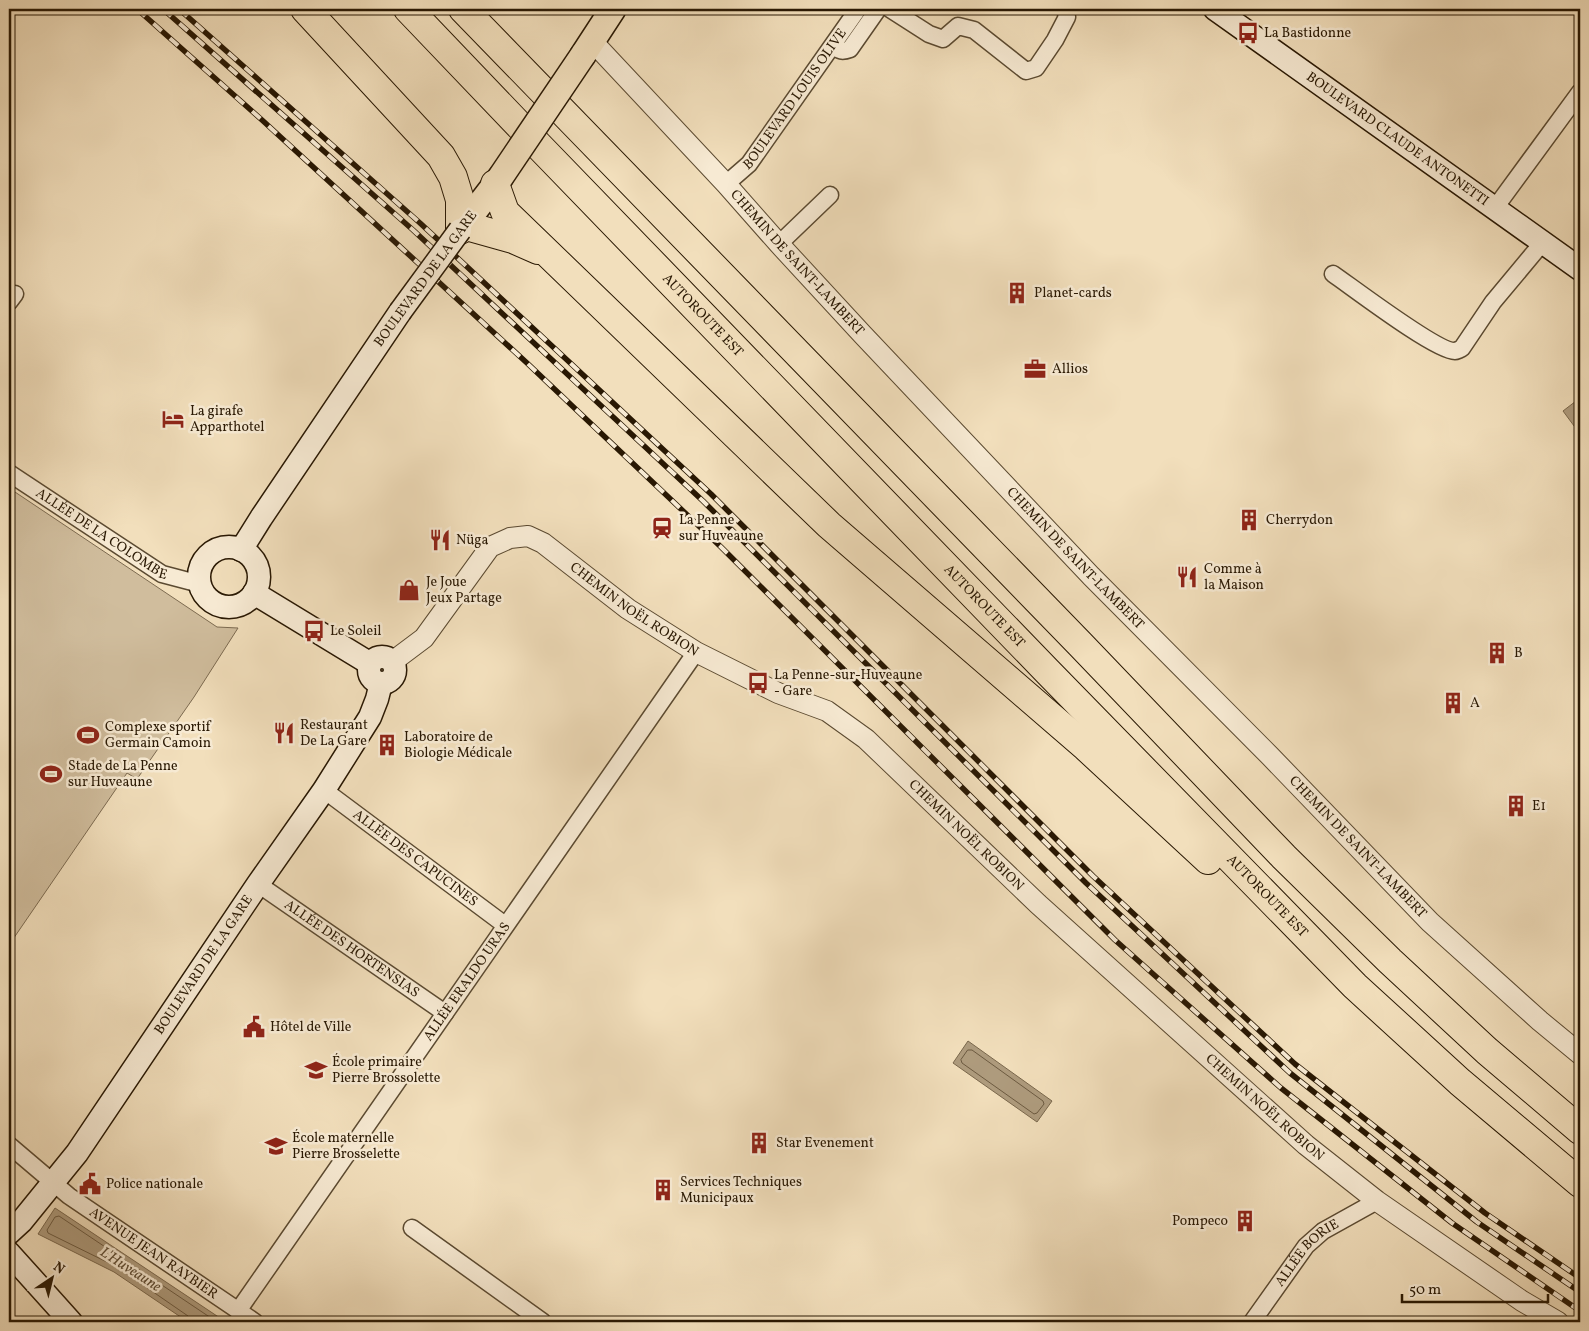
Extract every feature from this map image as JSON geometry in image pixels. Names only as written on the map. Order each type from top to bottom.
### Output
[{"type":"highway","points":[[305,9],[441,156],[453,177],[460,200],[462,227],[513,240],[548,254]]},
{"type":"highway","name":"AUTOROUTE EST","points":[[408,9],[538,146],[1355,986],[1460,1082],[1580,1183]]},
{"type":"highway","points":[[465,9],[1066,629],[1284,857],[1390,961],[1487,1051],[1580,1130]]},
{"type":"highway","points":[[497,181],[505,212],[828,525],[1086,747],[1232,883],[1355,986]]},
{"type":"main road","name":"BOULEVARD DE LA GARE","points":[[241,550],[400,312],[497,181],[613,9]]},
{"type":"main road","name":"BOULEVARD CLAUDE ANTONETTI","points":[[1215,9],[1580,269]]},
{"type":"main road","points":[[222,548],[241,550],[250,556],[256,564],[258,584],[254,593],[239,605],[229,607],[219,605],[203,593],[199,575],[201,567],[205,558],[222,548]]},
{"type":"main road","points":[[254,593],[370,663]]},
{"type":"main road","points":[[380,656],[392,662],[395,667],[395,673],[392,679],[381,683],[374,681],[368,670],[374,658],[380,656]]},
{"type":"main road","name":"BOULEVARD DE LA GARE","points":[[9,1233],[21,1222],[83,1145],[258,884],[324,790],[370,718],[381,683]]},
{"type":"main road","points":[[9,1253],[70,1322]]},
{"type":"street","name":"BOULEVARD LOUIS OLIVE","points":[[726,184],[749,164],[858,9]]},
{"type":"street","points":[[833,46],[840,51],[850,49],[878,9]]},
{"type":"street","points":[[890,9],[929,34],[943,39],[958,26],[974,30],[1026,71],[1036,68],[1055,40],[1067,17],[1066,9]]},
{"type":"street","name":"CHEMIN DE SAINT-LAMBERT","points":[[587,48],[726,184],[779,244],[1091,576],[1270,756],[1430,922],[1540,1021],[1580,1054]]},
{"type":"street","points":[[1495,208],[1580,92]]},
{"type":"street","points":[[779,244],[830,195]]},
{"type":"street","points":[[1333,274],[1400,322],[1446,349],[1456,351],[1462,348],[1493,302],[1543,242]]},
{"type":"street","name":"ALLÉE DE LA COLOMBE","points":[[9,472],[162,574],[200,584]]},
{"type":"street","name":"CHEMIN NOËL ROBION","points":[[392,662],[424,638],[490,547],[510,538],[528,536],[543,544],[628,609],[696,652],[778,692],[827,711],[866,739],[1038,904],[1306,1145],[1377,1201],[1522,1301],[1558,1322]]},
{"type":"street","name":"ALLÉE ERALDO URAS","points":[[238,1311],[696,652]]},
{"type":"street","name":"ALLÉE DES CAPUCINES","points":[[324,790],[505,925]]},
{"type":"street","name":"ALLÉE DES HORTENSIAS","points":[[258,884],[445,1013]]},
{"type":"street","name":"AVENUE JEAN RAYBIER","points":[[9,1145],[69,1196],[255,1322]]},
{"type":"street","name":"ALLÉE BORIE","points":[[1252,1322],[1306,1246],[1323,1231],[1377,1201]]},
{"type":"street","points":[[412,1228],[543,1322]]},
{"type":"shaded area","name":"Complexe sportif Germain Camoin","points":[[9,488],[217,627],[238,628],[194,697],[137,779],[127,773],[9,945]]},
{"type":"water","points":[[1576,401],[1580,406],[1580,434],[1563,411]]},
{"type":"water","points":[[968,1041],[1052,1101],[1037,1122],[953,1063]]},
{"type":"water","name":"L'Huveaune","points":[[55,1208],[226,1322],[188,1322],[114,1272],[38,1234]]},
{"type":"railway","points":[[137,9],[262,120],[527,363],[721,547],[1115,940],[1281,1088],[1452,1223],[1580,1311]]},
{"type":"railway","points":[[163,9],[413,230],[703,501],[1086,883],[1290,1073],[1477,1222],[1580,1292]]},
{"type":"railway","points":[[179,9],[420,223],[711,494],[1093,876],[1295,1064],[1485,1213],[1580,1278]]},
{"type":"place","name":"La Bastidonne","points":[[1248,33]]},
{"type":"place","name":"Planet-cards","points":[[1017,293]]},
{"type":"place","name":"Allios","points":[[1035,369]]},
{"type":"place","name":"La girafe Apparthotel","points":[[173,419]]},
{"type":"place","name":"Cherrydon","points":[[1249,520]]},
{"type":"place","name":"La Penne sur Huveaune","points":[[662,528]]},
{"type":"place","name":"Nüga","points":[[440,540]]},
{"type":"place","name":"Comme à la Maison","points":[[1187,577]]},
{"type":"place","name":"Je Joue Jeux Partage","points":[[409,590]]},
{"type":"place","name":"Le Soleil","points":[[314,631]]},
{"type":"place","name":"B","points":[[1497,653]]},
{"type":"place","name":"La Penne-sur-Huveaune - Gare","points":[[758,683]]},
{"type":"place","name":"A","points":[[1453,703]]},
{"type":"place","name":"Restaurant De La Gare","points":[[284,733]]},
{"type":"place","name":"Complexe sportif Germain Camoin","points":[[88,735]]},
{"type":"place","name":"Laboratoire de Biologie Médicale","points":[[387,745]]},
{"type":"place","name":"Stade de La Penne sur Huveaune","points":[[51,774]]},
{"type":"place","name":"E1","points":[[1516,806]]},
{"type":"place","name":"Hôtel de Ville","points":[[254,1027]]},
{"type":"place","name":"École primaire Pierre Brossolette","points":[[316,1070]]},
{"type":"place","name":"Star Evenement","points":[[759,1143]]},
{"type":"place","name":"École maternelle Pierre Brosselette","points":[[276,1146]]},
{"type":"place","name":"Police nationale","points":[[90,1184]]},
{"type":"place","name":"Services Techniques Municipaux","points":[[663,1190]]},
{"type":"place","name":"Pompeco","points":[[1245,1221]]}]
